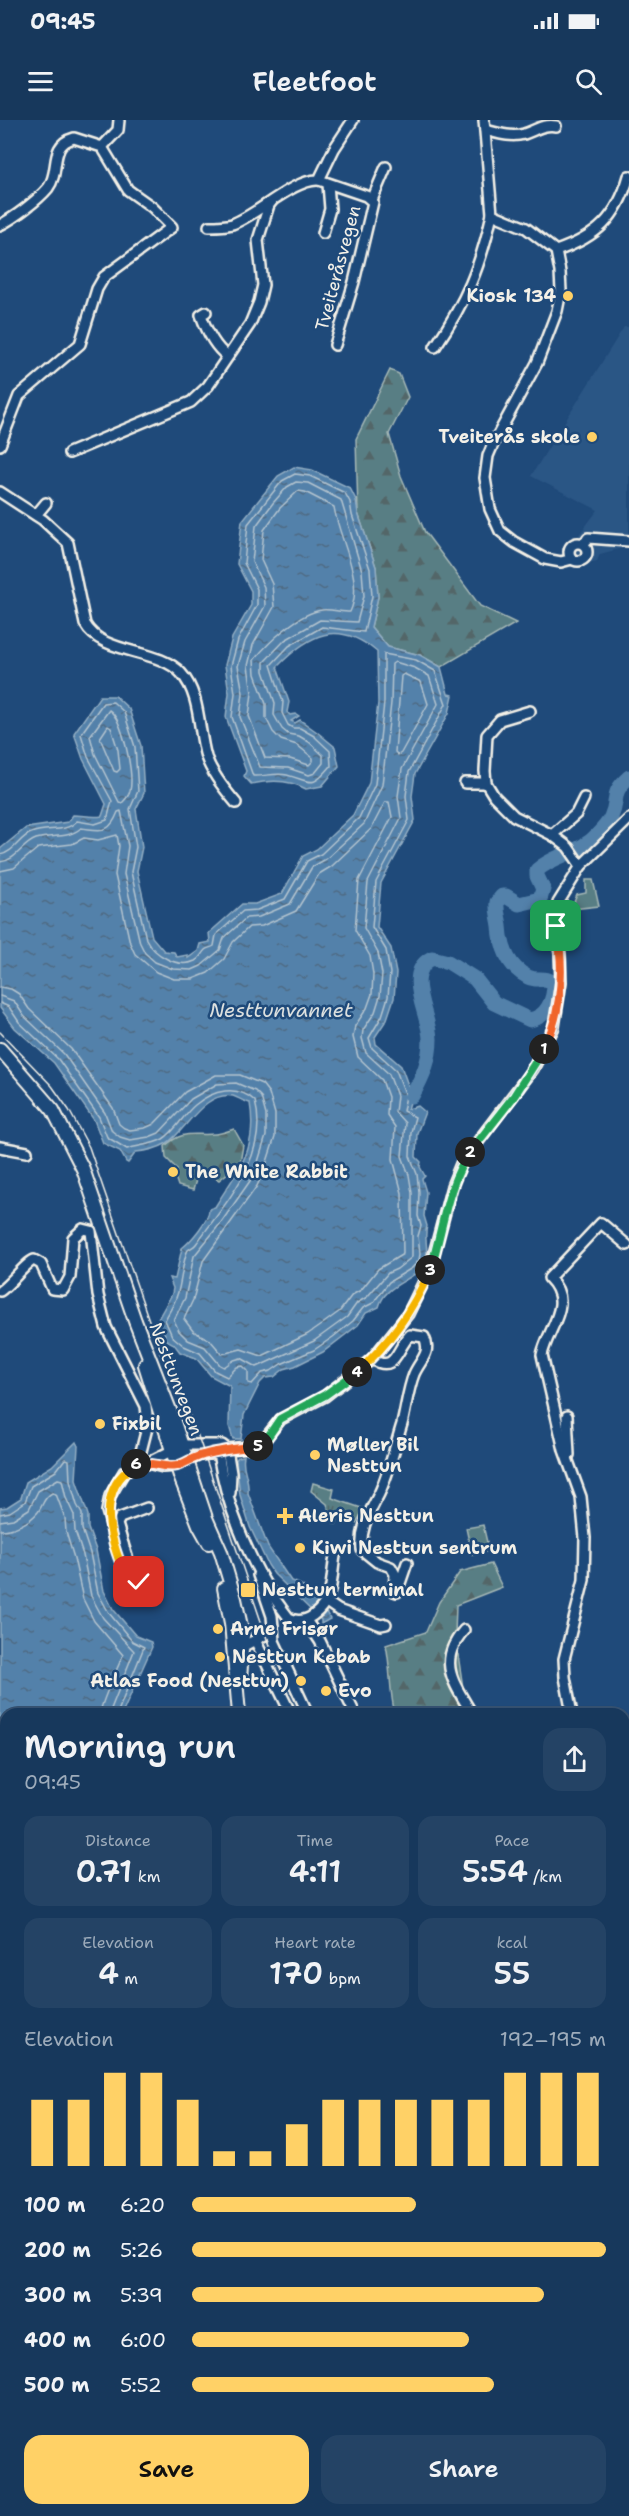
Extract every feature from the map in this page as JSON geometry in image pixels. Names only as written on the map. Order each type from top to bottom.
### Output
[{"type":"main road","name":"Nesttunvegen","points":[[0,1050],[53,1110],[74,1147],[97,1206],[135,1321],[152,1390],[177,1447],[199,1526],[210,1548],[227,1598],[238,1648]]},
{"type":"main road","name":"Nesttunvegen","points":[[182,1463],[221,1552],[240,1621],[238,1648],[240,1680],[237,1685],[239,1708]]},
{"type":"street","points":[[102,147],[118,130],[119,120]]},
{"type":"street","name":"Tveiteråsvegen","points":[[323,233],[330,209],[324,182],[334,149],[353,120]]},
{"type":"street","points":[[435,347],[468,293],[482,257],[492,214],[485,125],[512,136],[522,135],[546,124],[556,126]]},
{"type":"street","points":[[0,225],[47,189],[51,182],[57,152],[66,140],[74,138],[83,139],[102,147],[128,190],[152,207],[172,227],[104,277],[97,289],[80,344],[19,396],[0,445]]},
{"type":"street","name":"Tveiteråsvegen","points":[[335,345],[372,213],[372,200],[386,167]]},
{"type":"street","points":[[556,251],[579,243],[608,221],[619,205],[629,176]]},
{"type":"street","points":[[209,226],[232,224],[309,181],[324,182]]},
{"type":"street","name":"Tveiteråsvegen","points":[[324,182],[372,200]]},
{"type":"street","points":[[69,453],[191,402],[215,378],[253,318],[262,292],[258,240],[268,205],[272,201]]},
{"type":"street","points":[[492,214],[526,228],[556,251],[561,282],[557,311],[537,363],[488,456],[485,478],[490,509],[500,531],[514,542],[545,559],[561,562],[572,559],[576,561],[585,557],[584,544],[588,538],[629,541]]},
{"type":"street","points":[[203,313],[221,351],[227,356]]},
{"type":"street","points":[[0,492],[36,515],[68,543],[88,631],[103,640],[166,662],[185,678],[196,702],[207,759],[218,779],[236,803]]},
{"type":"street","points":[[36,515],[46,503]]},
{"type":"street","points":[[530,711],[500,720],[487,735],[486,783],[494,796],[514,816],[552,835],[570,851],[581,866]]},
{"type":"street","points":[[465,783],[486,783]]},
{"type":"street","points":[[552,835],[576,814],[584,798]]},
{"type":"street","points":[[143,1463],[163,1467],[182,1463],[200,1455],[259,1446],[280,1419],[325,1395],[372,1359],[408,1314],[422,1288],[436,1251],[452,1186],[461,1164],[514,1096],[548,1042],[557,1012],[561,982],[555,914],[568,883],[581,866],[629,819]]},
{"type":"street","points":[[0,1148],[27,1152]]},
{"type":"street","points":[[571,1708],[564,1659],[584,1580],[585,1547],[581,1497],[568,1466],[542,1355],[545,1342],[560,1314],[556,1285],[549,1278],[601,1223],[627,1245]]},
{"type":"street","points":[[0,1291],[15,1280],[28,1263],[34,1260],[41,1264],[52,1289],[63,1290],[70,1276],[73,1239],[83,1229],[91,1232],[95,1276],[106,1327],[146,1407],[148,1424],[143,1463]]},
{"type":"street","points":[[372,1359],[381,1364],[393,1361],[410,1335],[424,1337],[428,1344],[427,1353],[414,1374],[402,1422],[379,1493],[363,1524],[361,1537],[362,1550],[377,1562],[391,1567],[395,1574],[394,1591],[398,1592],[407,1563]]},
{"type":"street","points":[[567,1416],[568,1466]]},
{"type":"street","points":[[131,1569],[109,1519],[107,1503],[124,1472],[177,1447],[222,1445],[225,1450]]},
{"type":"street","name":"Nesttunvegen","points":[[225,1450],[221,1474],[272,1616],[274,1641],[305,1708]]},
{"type":"street","points":[[139,1582],[129,1585],[117,1524],[120,1518],[147,1508]]},
{"type":"street","points":[[335,1556],[327,1603],[309,1619],[352,1708]]},
{"type":"street","name":"Nesttunvegen","points":[[252,1558],[290,1618],[298,1621],[309,1619]]},
{"type":"street","points":[[327,1603],[359,1618],[381,1625],[383,1622]]},
{"type":"street","name":"Nesttunvegen","points":[[240,1621],[256,1641],[288,1708]]},
{"type":"street","points":[[238,1648],[256,1641],[273,1627]]},
{"type":"street","points":[[464,1630],[452,1647],[449,1669],[456,1688],[468,1708]]},
{"type":"shaded area","name":"Tveiterås skole","points":[[624,327],[629,327],[629,546],[600,554],[597,561],[573,566],[555,566],[598,510],[531,476]]},
{"type":"green space","points":[[390,370],[399,374],[408,397],[389,434],[401,476],[425,532],[480,606],[516,623],[441,667],[420,655],[388,647],[371,627],[378,597],[376,567],[358,513],[356,439]]},
{"type":"green space","points":[[586,880],[593,880],[599,906],[571,909],[577,895],[586,893]]},
{"type":"green space","points":[[234,1129],[243,1145],[240,1163],[219,1180],[206,1172],[196,1180],[193,1190],[178,1186],[175,1177],[177,1169],[166,1158],[165,1146],[183,1135],[217,1134]]},
{"type":"green space","points":[[313,1483],[334,1489],[332,1498],[364,1509],[356,1523],[339,1516],[334,1524],[327,1504],[311,1491]]},
{"type":"green space","points":[[483,1525],[489,1551],[472,1555],[466,1528]]},
{"type":"green space","points":[[491,1564],[502,1587],[456,1605],[455,1635],[466,1708],[394,1708],[386,1645],[426,1632],[439,1602],[460,1572]]},
{"type":"water","name":"Nesttunvannet","points":[[294,467],[312,470],[350,488],[356,500],[358,513],[376,567],[378,597],[371,627],[388,647],[420,655],[441,667],[448,694],[453,695],[449,713],[415,774],[412,796],[415,820],[381,883],[377,927],[391,948],[396,973],[394,998],[387,1019],[375,1037],[376,1044],[401,1066],[412,1096],[408,1109],[418,1106],[425,1112],[417,1133],[416,1157],[421,1162],[420,1167],[425,1176],[422,1179],[426,1192],[424,1216],[427,1226],[427,1253],[420,1269],[387,1293],[379,1307],[366,1313],[358,1325],[323,1352],[284,1369],[274,1377],[265,1378],[260,1383],[244,1415],[241,1439],[233,1439],[229,1426],[230,1386],[211,1376],[196,1358],[180,1352],[174,1344],[163,1338],[165,1334],[159,1328],[158,1319],[172,1294],[173,1288],[169,1278],[175,1279],[182,1248],[203,1224],[209,1209],[215,1207],[244,1159],[251,1134],[250,1103],[233,1096],[213,1099],[204,1105],[167,1143],[136,1152],[128,1163],[120,1151],[103,1143],[94,1120],[54,1063],[15,1028],[0,1008],[0,849],[26,828],[68,822],[73,815],[102,816],[106,804],[83,759],[74,733],[100,696],[115,696],[129,709],[141,746],[144,793],[136,809],[142,847],[137,871],[152,937],[164,951],[174,952],[177,957],[188,955],[188,958],[198,951],[200,944],[210,942],[209,933],[242,904],[255,904],[282,894],[303,856],[317,849],[353,815],[369,783],[378,703],[377,652],[349,636],[324,635],[301,646],[277,667],[289,702],[287,712],[290,715],[299,716],[291,721],[295,723],[300,720],[335,747],[339,766],[322,786],[306,789],[293,783],[279,781],[251,784],[244,776],[246,771],[226,717],[229,693],[225,665],[232,638],[251,605],[251,591],[237,564],[242,521],[278,476]]},
{"type":"water","points":[[76,1442],[78,1446],[76,1480],[88,1515],[88,1528],[96,1550],[104,1591],[113,1609],[136,1636],[151,1642],[152,1647],[125,1708],[0,1708],[0,1508],[7,1507],[21,1498],[26,1482],[52,1466]]},
{"type":"water","points":[[244,1456],[248,1493],[268,1547],[291,1581],[308,1590],[323,1607],[330,1619],[321,1624],[321,1620],[274,1574],[250,1527],[240,1495],[236,1460]]},
{"type":"waterway","points":[[412,1096],[425,1068],[430,1047],[429,1030],[418,984],[423,965],[432,958],[448,962],[475,979],[494,1003],[530,1020],[545,1012],[553,996],[554,984],[548,980],[528,977],[515,968],[502,941],[497,902],[502,896],[519,904],[540,899],[543,889],[537,876],[537,870],[552,860],[583,846],[599,833],[611,817],[619,788],[629,777]]},
{"type":"tram line","points":[[0,1032],[52,1086],[69,1110],[89,1147],[161,1355],[195,1427],[268,1642],[299,1708]]},
{"type":"place","name":"Kiosk 134","points":[[568,296]]},
{"type":"place","name":"Tveiterås skole","points":[[592,437]]},
{"type":"place","name":"The White Rabbit","points":[[173,1172]]},
{"type":"place","name":"Fixbil","points":[[100,1424]]},
{"type":"place","name":"Møller Bil Nesttun","points":[[315,1455]]},
{"type":"place","name":"Aleris Nesttun","points":[[285,1516]]},
{"type":"place","name":"Kiwi Nesttun sentrum","points":[[300,1548]]},
{"type":"place","name":"Nesttun terminal","points":[[248,1590]]},
{"type":"place","name":"Arne Frisør","points":[[218,1629]]},
{"type":"place","name":"Nesttun Kebab","points":[[220,1657]]},
{"type":"place","name":"Atlas Food (Nesttun)","points":[[301,1681]]},
{"type":"place","name":"Evo","points":[[326,1691]]},
{"type":"route","points":[[139,1582],[129,1585],[107,1511],[110,1496],[124,1472],[138,1463],[163,1467],[177,1466],[200,1455],[218,1453],[227,1449],[259,1446],[280,1419],[325,1395],[372,1359],[408,1314],[430,1269],[452,1186],[461,1164],[533,1069],[554,1027],[560,996],[561,967],[556,926]]}]
